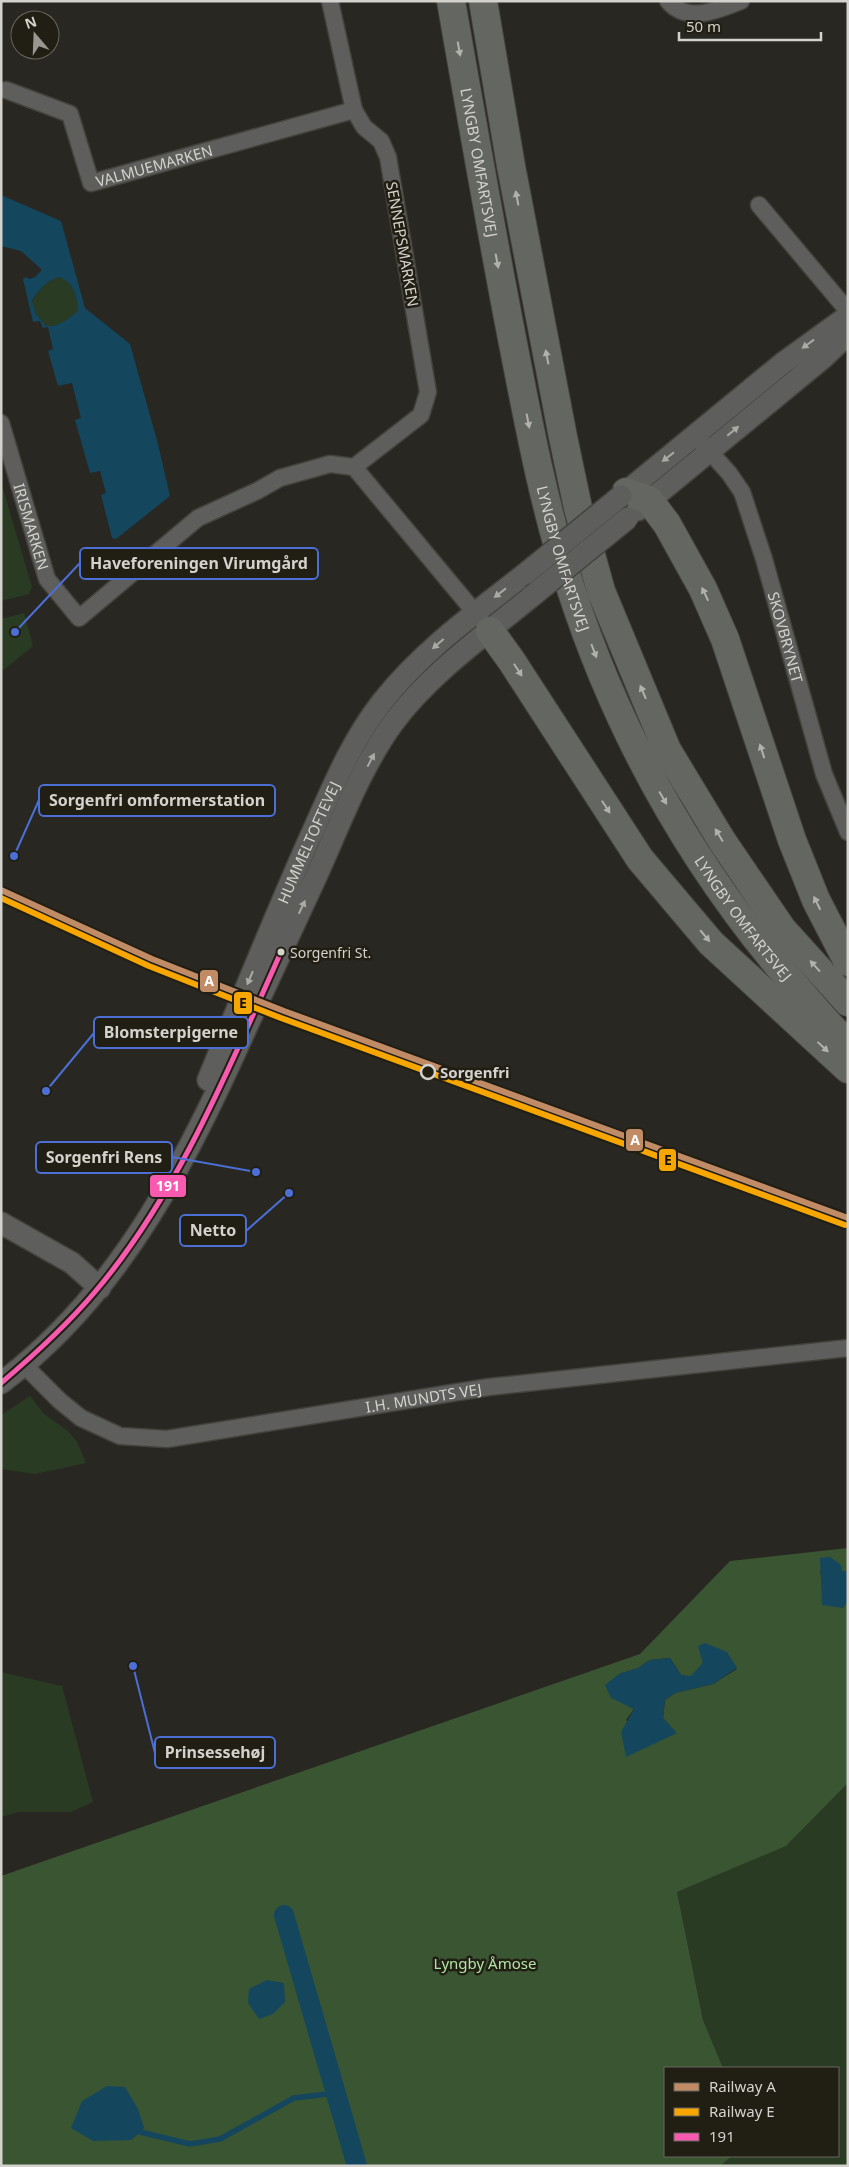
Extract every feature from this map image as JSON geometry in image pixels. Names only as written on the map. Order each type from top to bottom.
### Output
[{"type":"highway","name":"LYNGBY OMFARTSVEJ","points":[[451,1],[482,184],[532,444],[571,590],[603,675],[643,764],[698,858],[762,948],[848,1044]]},
{"type":"highway","name":"LYNGBY OMFARTSVEJ","points":[[483,1],[513,176],[562,437],[578,508],[601,591],[667,750],[697,800],[722,841],[782,930],[848,1002]]},
{"type":"highway","points":[[631,502],[667,524],[698,581],[725,639],[792,840],[816,900],[848,962]]},
{"type":"highway","points":[[482,622],[511,660],[640,859],[711,943],[848,1069]]},
{"type":"street","name":"SENNEPSMARKEN","points":[[330,1],[354,110],[364,127],[381,141],[388,156],[428,392],[421,415],[354,468]]},
{"type":"street","points":[[668,1],[672,6],[688,12],[709,14],[741,1]]},
{"type":"street","name":"VALMUEMARKEN","points":[[6,90],[70,114],[91,183],[354,110]]},
{"type":"street","points":[[759,205],[848,311]]},
{"type":"street","points":[[702,444],[783,363],[848,316]]},
{"type":"street","points":[[631,502],[702,444],[823,358],[848,334]]},
{"type":"street","name":"IRISMARKEN","points":[[1,423],[48,578],[80,618],[198,518],[257,491],[280,478],[330,464],[354,468]]},
{"type":"street","name":"SKOVBRYNET","points":[[702,444],[729,473],[742,492],[766,568],[824,774],[848,832]]},
{"type":"street","points":[[354,468],[482,622]]},
{"type":"street","name":"HUMMELTOFTEVEJ","points":[[1,1383],[24,1365],[100,1288],[134,1243],[213,1104],[213,1084],[272,948],[381,742],[405,708],[525,574],[631,502]]},
{"type":"street","name":"HUMMELTOFTEVEJ","points":[[482,622],[532,596],[631,502]]},
{"type":"street","points":[[1,1222],[72,1264],[100,1288]]},
{"type":"street","name":"I.H. MUNDTS VEJ","points":[[24,1365],[60,1401],[81,1418],[120,1436],[167,1439],[489,1388],[848,1348]]},
{"type":"green space","points":[[59,277],[64,279],[74,291],[77,313],[58,324],[46,326],[36,314],[32,302],[43,286]]},
{"type":"green space","points":[[1,482],[32,587],[29,594],[1,601]]},
{"type":"green space","points":[[24,613],[33,646],[1,672],[1,619]]},
{"type":"green space","points":[[30,1396],[44,1414],[68,1431],[77,1442],[86,1463],[35,1474],[1,1469],[1,1415]]},
{"type":"green space","name":"Lyngby Åmose","points":[[848,1548],[848,1571],[820,1571],[822,1593],[843,1608],[848,1600],[848,1783],[786,1846],[677,1892],[703,2020],[723,2067],[664,2067],[664,2157],[731,2157],[720,2166],[1,2166],[1,1876],[640,1654],[730,1561]],"holes":[[[699,1646],[737,1669],[713,1684],[675,1693],[665,1700],[663,1718],[676,1733],[653,1742],[626,1720],[634,1709],[627,1705],[619,1674],[638,1668],[650,1660],[670,1658],[681,1675],[691,1677],[703,1663]],[[83,2101],[144,2128],[131,2140]]]},
{"type":"green space","points":[[1,1672],[62,1686],[93,1802],[71,1812],[19,1812],[1,1817]]},
{"type":"green space","points":[[848,1783],[848,2166],[720,2166],[731,2157],[839,2157],[839,2067],[723,2067],[703,2020],[677,1892],[786,1846]]},
{"type":"water","points":[[1,195],[61,221],[85,308],[130,344],[158,444],[170,496],[116,539],[112,538],[101,495],[106,493],[100,471],[90,473],[75,420],[81,418],[72,383],[58,386],[48,351],[53,349],[48,327],[43,328],[40,321],[33,322],[23,279],[35,277],[42,270],[21,251],[1,246]],"holes":[[[59,277],[64,279],[76,296],[77,312],[58,324],[46,326],[36,314],[32,301],[46,283]]]},
{"type":"water","points":[[830,1557],[841,1565],[842,1571],[848,1571],[848,1600],[843,1608],[822,1605],[820,1558]]},
{"type":"water","points":[[705,1643],[727,1652],[737,1668],[713,1684],[675,1693],[665,1700],[663,1718],[677,1733],[626,1757],[621,1732],[634,1709],[611,1698],[605,1685],[619,1674],[638,1668],[650,1660],[670,1658],[681,1675],[691,1676],[703,1663],[698,1646]]},
{"type":"water","points":[[267,1980],[284,1983],[285,2002],[273,2014],[259,2019],[248,2003],[249,1989]]},
{"type":"water","points":[[107,2086],[125,2087],[138,2109],[144,2128],[131,2140],[93,2141],[71,2128],[82,2101]]},
{"type":"waterway","points":[[284,1915],[357,2166]]},
{"type":"waterway","points":[[140,2132],[190,2144],[220,2139],[294,2098],[336,2093]]},
{"type":"rail line","name":"A","points":[[1,890],[152,959],[284,1011],[848,1218]]},
{"type":"rail line","name":"E","points":[[1,898],[149,966],[281,1018],[845,1225]]},
{"type":"transit line","name":"191","points":[[1,1383],[49,1340],[94,1293],[124,1255],[151,1215],[199,1130],[242,1041],[281,952]]},
{"type":"place","name":"Haveforeningen Virumgård","points":[[15,632]]},
{"type":"place","name":"Sorgenfri omformerstation","points":[[14,856]]},
{"type":"place","name":"Sorgenfri St.","points":[[281,952]]},
{"type":"place","name":"Sorgenfri","points":[[428,1072]]},
{"type":"place","name":"Blomsterpigerne","points":[[46,1091]]},
{"type":"place","name":"Sorgenfri Rens","points":[[256,1172]]},
{"type":"place","name":"Netto","points":[[289,1193]]},
{"type":"place","name":"Prinsessehøj","points":[[133,1666]]}]
